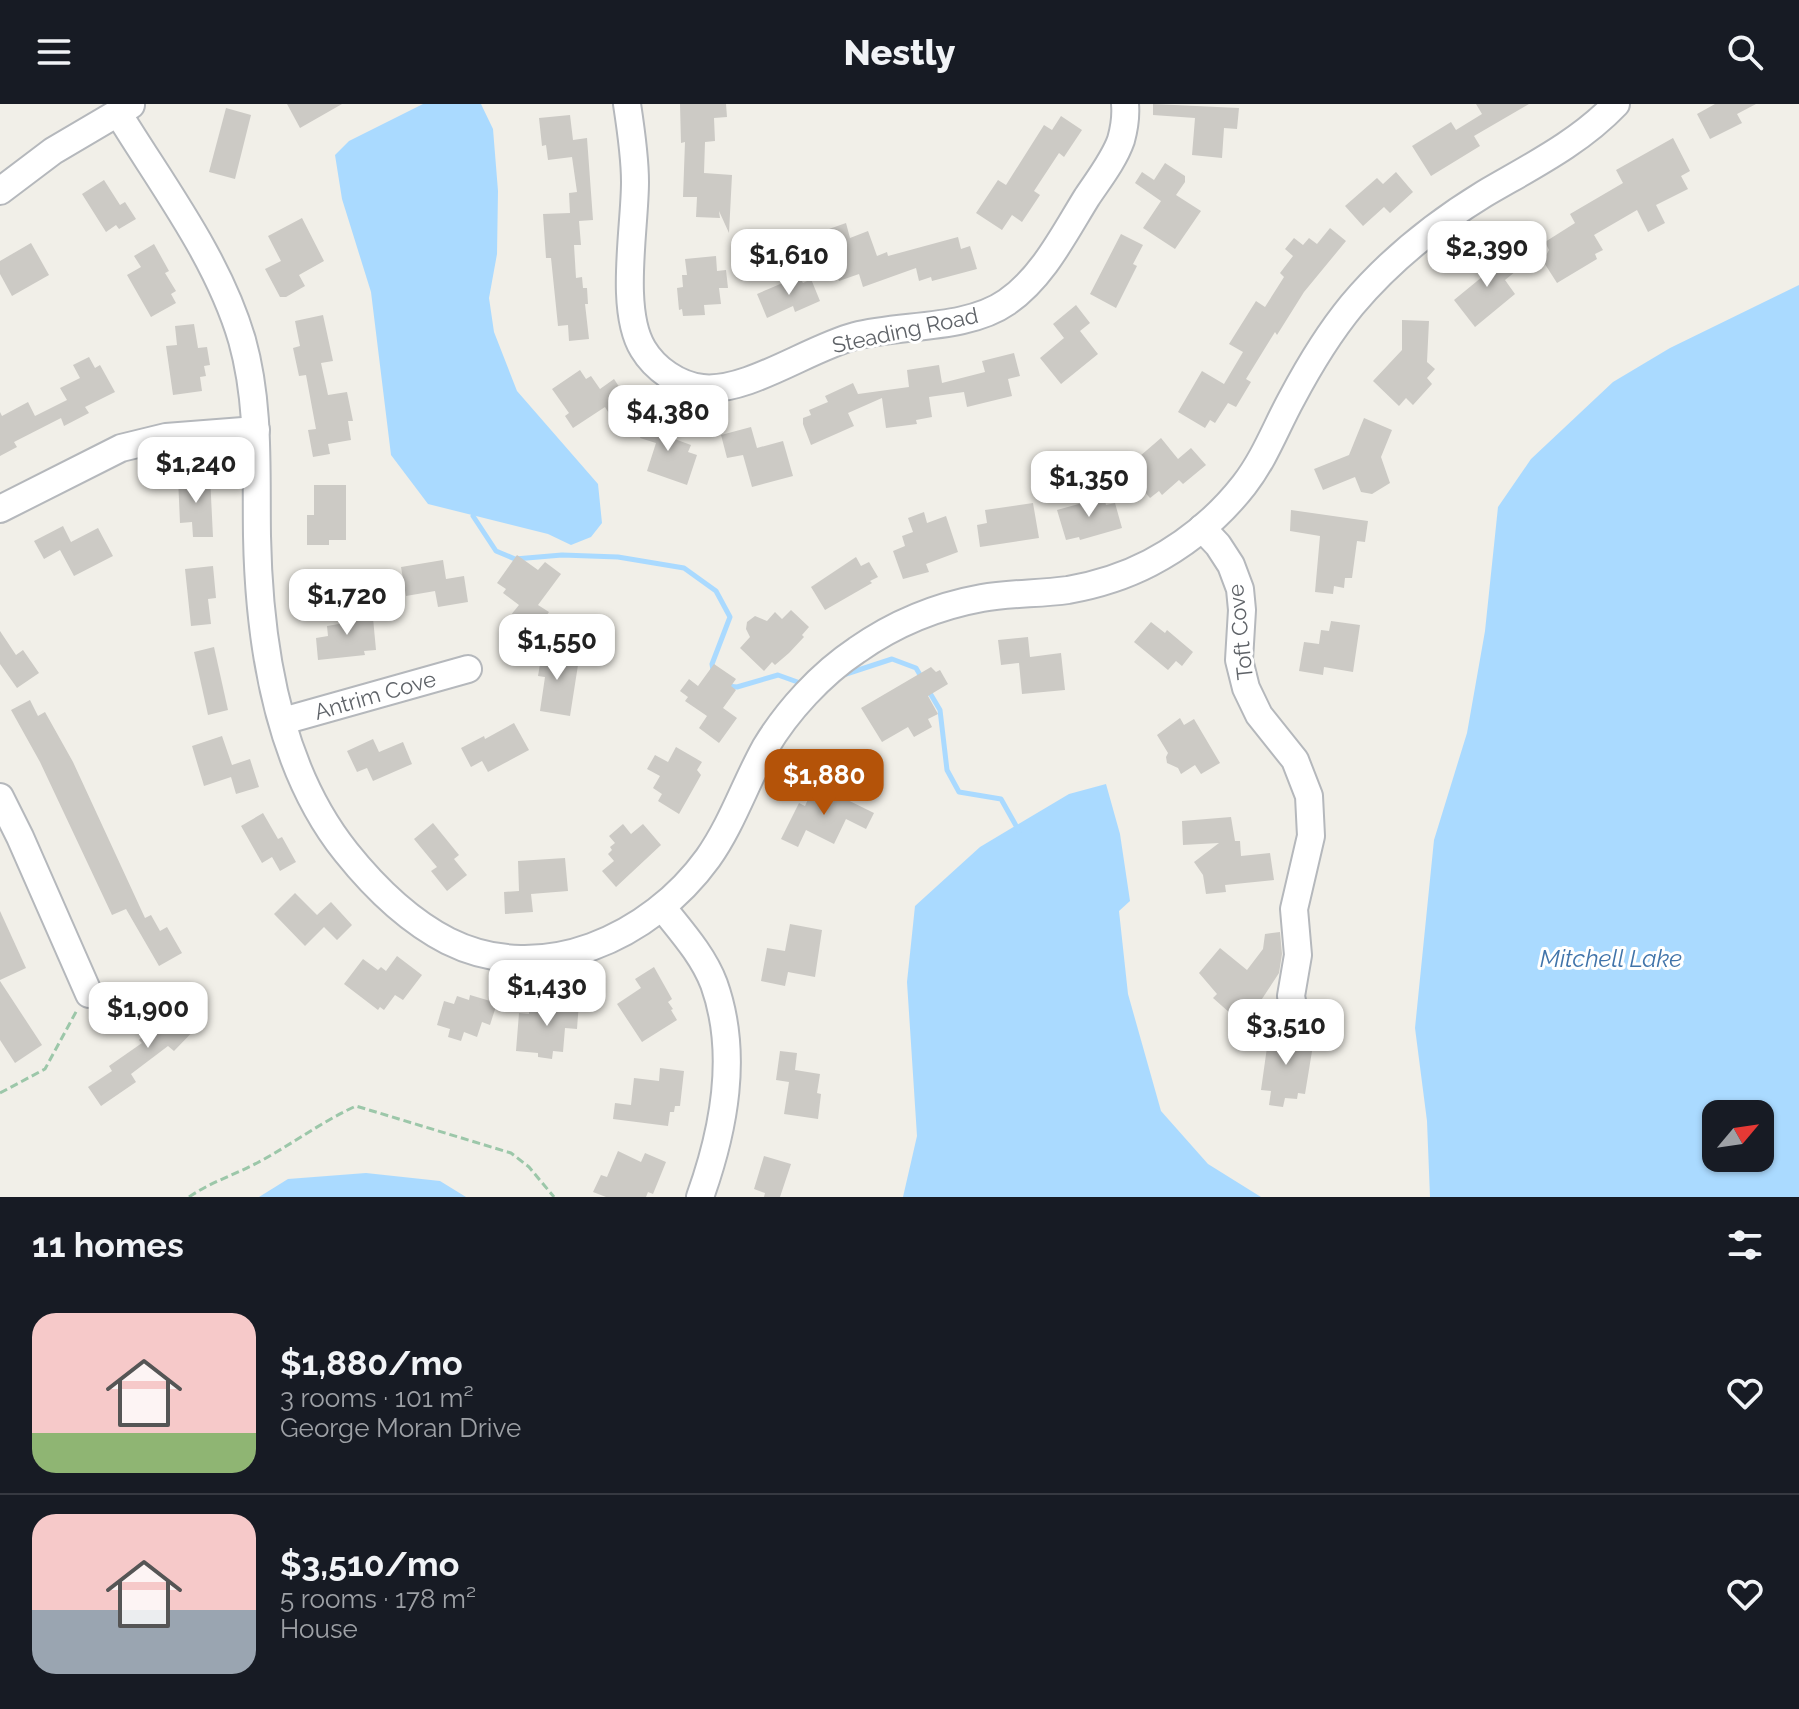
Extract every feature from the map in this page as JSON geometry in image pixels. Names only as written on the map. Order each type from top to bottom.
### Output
[{"type":"street","name":"Steading Road","points":[[627,104],[635,179],[630,302],[633,327],[657,367],[677,380],[700,388],[724,388],[854,336],[981,315],[1006,303],[1027,286],[1044,265],[1107,166],[1121,140],[1125,104]]},
{"type":"street","points":[[0,191],[53,151],[126,108],[225,293],[242,340],[256,430],[257,545],[262,616],[283,721],[315,805],[344,849],[380,890],[421,925],[453,944],[487,955],[524,959],[559,956],[594,948],[629,931],[662,907],[709,856],[768,742],[821,679],[856,650],[894,627],[936,610],[980,598],[1067,590],[1108,580],[1148,564],[1202,528],[1245,484],[1268,448],[1319,352],[1351,306],[1388,267],[1430,230],[1569,143],[1600,121],[1616,104]]},
{"type":"street","points":[[0,509],[121,448],[166,437],[256,430]]},
{"type":"street","name":"Toft Cove","points":[[1202,528],[1225,555],[1240,589],[1239,660],[1246,688],[1259,715],[1295,760],[1309,796],[1311,836],[1294,909],[1298,955],[1291,996],[1297,1026]]},
{"type":"street","name":"Antrim Cove","points":[[283,721],[468,669]]},
{"type":"street","points":[[0,797],[89,994]]},
{"type":"street","points":[[662,907],[694,948],[714,984],[727,1057],[725,1104],[716,1152],[700,1197]]},
{"type":"path","points":[[0,1093],[45,1069],[52,1061],[69,1021],[89,994]]},
{"type":"path","points":[[189,1197],[208,1184],[255,1164],[325,1120],[356,1106],[511,1153],[529,1167],[554,1197]]},
{"type":"water","points":[[423,104],[481,104],[493,129],[498,191],[497,254],[489,298],[494,332],[517,391],[598,484],[602,523],[591,537],[571,545],[548,534],[428,504],[391,455],[371,292],[342,199],[335,155],[349,141]]},
{"type":"water","name":"Mitchell Lake","points":[[1799,285],[1799,1197],[1430,1197],[1427,1121],[1415,1028],[1434,840],[1467,733],[1485,631],[1498,507],[1531,459],[1613,382],[1670,348]]},
{"type":"water","points":[[1106,784],[1120,834],[1130,901],[1119,911],[1128,994],[1161,1111],[1208,1164],[1261,1197],[903,1197],[917,1136],[907,982],[915,906],[980,847],[1069,794]]},
{"type":"water","points":[[366,1173],[440,1181],[466,1197],[259,1197],[288,1179]]},
{"type":"building","points":[[287,104],[342,104],[300,128]]},
{"type":"building","points":[[680,104],[726,104],[727,117],[714,118],[715,141],[705,142],[704,173],[732,175],[729,233],[719,211],[720,218],[696,217],[697,197],[683,197],[685,142],[681,143]]},
{"type":"building","points":[[1153,104],[1239,108],[1237,129],[1224,128],[1222,158],[1192,155],[1195,118],[1153,115]]},
{"type":"building","points":[[1476,104],[1529,104],[1474,136],[1480,146],[1431,176],[1412,146],[1451,122],[1456,130],[1482,114]]},
{"type":"building","points":[[1715,104],[1756,104],[1737,114],[1742,123],[1710,139],[1697,114]]},
{"type":"building","points":[[226,108],[251,115],[235,179],[209,172]]},
{"type":"building","points":[[570,115],[573,140],[587,138],[593,220],[579,221],[581,245],[574,245],[576,278],[582,277],[583,288],[587,288],[588,304],[585,304],[589,339],[569,341],[568,325],[558,326],[551,258],[546,258],[543,214],[570,213],[569,193],[577,192],[572,157],[548,160],[546,145],[542,146],[539,118]]},
{"type":"building","points":[[1061,116],[1082,130],[1064,157],[1059,153],[1034,191],[1040,195],[1022,222],[1012,215],[1002,230],[976,213],[998,180],[1006,185],[1044,125],[1052,130]]},
{"type":"building","points":[[1673,138],[1690,171],[1681,176],[1688,189],[1656,205],[1665,223],[1648,232],[1637,210],[1594,235],[1603,250],[1595,254],[1597,259],[1557,283],[1543,261],[1549,250],[1545,242],[1575,223],[1570,214],[1623,183],[1616,170]]},
{"type":"building","points":[[1165,163],[1185,176],[1185,182],[1176,195],[1201,211],[1175,249],[1143,228],[1161,201],[1135,183],[1142,172],[1154,180]]},
{"type":"building","points":[[1396,172],[1413,192],[1390,213],[1384,207],[1363,226],[1345,206],[1377,178],[1383,184]]},
{"type":"building","points":[[104,180],[120,205],[125,202],[136,219],[119,229],[116,225],[106,232],[82,194]]},
{"type":"building","points":[[302,218],[324,261],[299,275],[305,286],[286,297],[280,297],[265,269],[281,261],[268,236]]},
{"type":"building","points":[[846,223],[850,238],[868,231],[877,256],[887,252],[888,256],[958,237],[961,249],[970,246],[977,269],[932,281],[931,277],[919,281],[916,268],[863,287],[859,274],[839,281],[827,246],[835,244],[829,229]]},
{"type":"building","points":[[1330,228],[1346,241],[1304,292],[1277,335],[1275,332],[1246,379],[1251,382],[1236,407],[1228,403],[1215,423],[1210,420],[1205,428],[1178,412],[1202,371],[1224,384],[1243,352],[1229,344],[1256,301],[1265,307],[1284,277],[1280,273],[1293,256],[1285,249],[1294,238],[1303,245],[1309,238],[1317,244]]},
{"type":"building","points":[[1121,234],[1143,245],[1133,264],[1137,266],[1116,308],[1090,294]]},
{"type":"building","points":[[31,243],[49,275],[12,296],[0,274],[0,261]]},
{"type":"building","points":[[154,244],[169,271],[165,273],[176,291],[171,294],[176,303],[151,317],[127,275],[141,267],[134,256]]},
{"type":"building","points":[[1498,249],[1516,271],[1505,280],[1515,294],[1475,327],[1454,300],[1482,277],[1474,268]]},
{"type":"building","points":[[716,256],[717,271],[726,270],[728,288],[719,288],[721,304],[704,305],[705,315],[683,316],[682,309],[679,310],[677,288],[683,287],[682,275],[687,275],[685,259]]},
{"type":"building","points":[[799,276],[803,283],[811,279],[820,301],[795,312],[793,306],[767,318],[757,294]]},
{"type":"building","points":[[1076,305],[1090,323],[1080,331],[1098,354],[1061,384],[1040,358],[1064,338],[1053,324]]},
{"type":"building","points":[[323,315],[333,361],[321,363],[328,395],[347,392],[353,421],[348,421],[351,440],[328,444],[330,454],[313,457],[308,430],[316,429],[306,375],[299,376],[293,348],[300,346],[295,321]]},
{"type":"building","points":[[1402,320],[1429,321],[1427,362],[1435,369],[1427,378],[1432,384],[1413,405],[1406,398],[1399,406],[1373,381],[1402,350]]},
{"type":"building","points":[[194,324],[198,348],[207,347],[210,365],[204,366],[206,376],[200,377],[202,391],[173,395],[166,346],[177,345],[175,326]]},
{"type":"building","points":[[1014,353],[1020,376],[1008,379],[1012,396],[967,407],[964,392],[929,397],[932,417],[916,420],[917,424],[886,428],[882,398],[848,413],[854,426],[811,445],[803,418],[811,415],[809,410],[828,402],[825,396],[853,383],[858,394],[909,387],[907,370],[939,365],[942,383],[985,372],[982,361]]},
{"type":"building","points":[[89,357],[95,368],[100,365],[115,392],[85,407],[89,413],[64,426],[61,418],[14,442],[17,447],[0,456],[0,412],[2,416],[28,402],[35,416],[67,400],[60,388],[80,378],[73,365]]},
{"type":"building","points":[[580,370],[586,379],[591,376],[600,389],[614,379],[631,405],[612,418],[605,407],[573,428],[565,416],[569,413],[552,389]]},
{"type":"building","points":[[647,418],[672,426],[669,437],[691,445],[688,452],[697,455],[687,485],[647,471],[656,443],[640,438]]},
{"type":"building","points":[[1364,418],[1392,430],[1381,457],[1390,483],[1372,494],[1361,492],[1355,477],[1323,490],[1314,469],[1349,455]]},
{"type":"building","points":[[751,427],[757,448],[783,441],[793,476],[752,487],[743,455],[727,458],[721,435]]},
{"type":"building","points":[[1161,438],[1178,459],[1191,448],[1206,465],[1183,484],[1179,480],[1162,495],[1159,491],[1150,498],[1125,469]]},
{"type":"building","points":[[210,476],[213,537],[193,537],[192,522],[180,523],[178,478]]},
{"type":"building","points":[[314,485],[346,485],[346,540],[329,540],[329,545],[307,545],[307,515],[314,515]]},
{"type":"building","points":[[1104,497],[1106,505],[1115,503],[1122,528],[1080,540],[1079,537],[1066,540],[1057,510]]},
{"type":"building","points":[[1033,503],[1039,538],[980,547],[977,525],[987,523],[985,510]]},
{"type":"building","points":[[1291,510],[1368,521],[1365,542],[1357,541],[1352,578],[1345,578],[1344,588],[1334,586],[1333,594],[1315,592],[1320,536],[1290,531]]},
{"type":"building","points":[[924,512],[927,523],[946,516],[958,552],[926,564],[929,572],[903,579],[893,551],[905,546],[902,536],[913,532],[908,518]]},
{"type":"building","points":[[63,526],[71,542],[98,528],[113,556],[74,576],[60,550],[44,559],[34,541]]},
{"type":"building","points":[[517,555],[538,570],[545,562],[561,574],[538,605],[549,612],[534,633],[510,616],[519,605],[503,593],[506,589],[497,583]]},
{"type":"building","points":[[856,557],[861,566],[869,562],[878,577],[825,610],[811,587]]},
{"type":"building","points":[[443,560],[446,579],[464,576],[468,602],[438,607],[435,591],[406,596],[401,567]]},
{"type":"building","points":[[213,566],[216,598],[208,599],[211,624],[191,626],[185,569]]},
{"type":"building","points":[[354,608],[355,620],[373,618],[376,650],[364,651],[365,655],[318,660],[316,638],[328,636],[327,626],[339,624],[338,610]]},
{"type":"building","points":[[791,610],[809,627],[789,653],[775,665],[772,662],[764,671],[740,648],[750,637],[747,622],[755,616],[767,621],[775,612],[782,619]]},
{"type":"building","points":[[1331,621],[1360,625],[1353,672],[1324,667],[1323,675],[1299,671],[1304,642],[1319,644],[1321,630],[1329,631]]},
{"type":"building","points":[[1151,622],[1165,633],[1167,630],[1193,652],[1182,666],[1176,661],[1168,670],[1134,642]]},
{"type":"building","points":[[0,631],[16,655],[23,650],[39,673],[17,688],[0,664]]},
{"type":"building","points":[[1028,637],[1030,657],[1061,653],[1065,690],[1022,694],[1019,663],[1001,665],[998,640]]},
{"type":"building","points":[[543,646],[567,650],[565,664],[578,665],[570,716],[540,711],[545,677],[538,676]]},
{"type":"building","points":[[214,647],[228,710],[208,715],[194,652]]},
{"type":"building","points":[[714,664],[736,679],[731,686],[736,690],[723,708],[737,718],[719,743],[699,728],[707,716],[685,701],[688,697],[680,691],[689,679],[698,686]]},
{"type":"building","points":[[931,667],[936,672],[940,670],[948,684],[928,696],[938,714],[928,719],[932,727],[914,737],[908,727],[882,742],[861,708]]},
{"type":"building","points":[[30,700],[38,716],[45,712],[73,762],[145,918],[151,915],[160,931],[167,927],[182,953],[159,966],[126,909],[112,915],[40,762],[11,710]]},
{"type":"building","points":[[1180,718],[1184,725],[1194,719],[1220,763],[1201,774],[1195,765],[1181,774],[1178,768],[1167,763],[1168,753],[1157,735]]},
{"type":"building","points":[[514,723],[529,750],[488,772],[482,761],[471,767],[461,748]]},
{"type":"building","points":[[222,736],[232,765],[250,759],[259,787],[236,794],[231,777],[204,786],[192,746]]},
{"type":"building","points":[[373,739],[379,752],[403,742],[412,764],[373,781],[367,768],[357,772],[347,751]]},
{"type":"building","points":[[676,747],[702,762],[697,770],[701,775],[679,814],[658,801],[662,794],[653,788],[660,776],[647,769],[655,755],[668,762]]},
{"type":"building","points":[[815,784],[874,813],[866,829],[846,819],[834,844],[806,830],[798,847],[781,839],[799,803],[805,806]]},
{"type":"building","points":[[263,813],[296,862],[280,871],[272,857],[262,863],[241,826]]},
{"type":"building","points":[[1231,817],[1235,841],[1240,841],[1241,856],[1270,853],[1274,880],[1225,885],[1226,892],[1206,894],[1203,875],[1194,862],[1219,843],[1183,845],[1182,821]]},
{"type":"building","points":[[433,823],[459,855],[454,859],[467,875],[447,891],[431,871],[437,867],[414,839]]},
{"type":"building","points":[[623,824],[631,834],[643,824],[661,845],[616,887],[602,871],[614,861],[608,854],[615,843],[609,836]]},
{"type":"building","points":[[565,858],[568,891],[531,894],[533,912],[505,914],[504,892],[519,891],[518,861]]},
{"type":"building","points":[[295,893],[317,915],[331,902],[352,925],[337,940],[324,927],[305,946],[274,914]]},
{"type":"building","points":[[0,911],[26,968],[0,980]]},
{"type":"building","points":[[790,924],[822,930],[815,977],[788,972],[785,986],[761,981],[767,948],[785,951]]},
{"type":"building","points":[[1280,932],[1282,954],[1279,973],[1258,1005],[1264,1012],[1248,1029],[1213,998],[1217,994],[1199,973],[1220,948],[1247,970],[1263,949],[1265,934]]},
{"type":"building","points":[[397,956],[422,975],[403,1000],[395,995],[384,1010],[380,1007],[378,1010],[344,984],[363,959],[378,970],[381,967],[386,971]]},
{"type":"building","points":[[654,967],[672,999],[668,1002],[677,1020],[642,1042],[617,1004],[641,988],[635,979]]},
{"type":"building","points":[[0,981],[42,1045],[15,1063],[0,1040]]},
{"type":"building","points":[[470,995],[497,1003],[490,1025],[482,1022],[477,1037],[464,1032],[461,1041],[448,1037],[450,1029],[437,1025],[444,1001],[454,1004],[457,996],[469,1000]]},
{"type":"building","points":[[179,998],[203,1021],[174,1051],[168,1046],[131,1074],[136,1082],[101,1106],[88,1087],[112,1071],[109,1066],[142,1043],[139,1040]]},
{"type":"building","points":[[544,999],[579,1002],[577,1029],[565,1028],[563,1052],[553,1051],[552,1059],[538,1057],[538,1053],[516,1051],[519,1013],[543,1011]]},
{"type":"building","points":[[1270,1026],[1281,1027],[1285,1036],[1293,1041],[1314,1039],[1305,1094],[1298,1093],[1297,1099],[1285,1098],[1283,1107],[1269,1105],[1271,1091],[1261,1090]]},
{"type":"building","points":[[780,1051],[797,1053],[795,1070],[820,1074],[818,1119],[784,1114],[789,1082],[776,1080]]},
{"type":"building","points":[[660,1068],[684,1071],[680,1106],[675,1106],[674,1112],[670,1112],[668,1126],[613,1119],[615,1103],[631,1105],[634,1078],[659,1081]]},
{"type":"building","points":[[618,1151],[641,1162],[645,1153],[666,1162],[653,1194],[648,1192],[646,1197],[606,1197],[593,1192],[601,1175],[607,1177]]},
{"type":"building","points":[[764,1156],[791,1164],[780,1197],[764,1197],[765,1193],[754,1189]]},
{"type":"waterway","points":[[473,516],[496,551],[515,559],[562,555],[618,557],[684,568],[716,591],[730,617],[712,664],[713,670]]},
{"type":"waterway","points":[[840,676],[892,659],[916,668],[923,680]]},
{"type":"waterway","points":[[728,686],[737,687],[778,675],[803,684]]},
{"type":"waterway","points":[[927,688],[940,710],[947,770],[959,792],[1001,799],[1019,831]]}]
